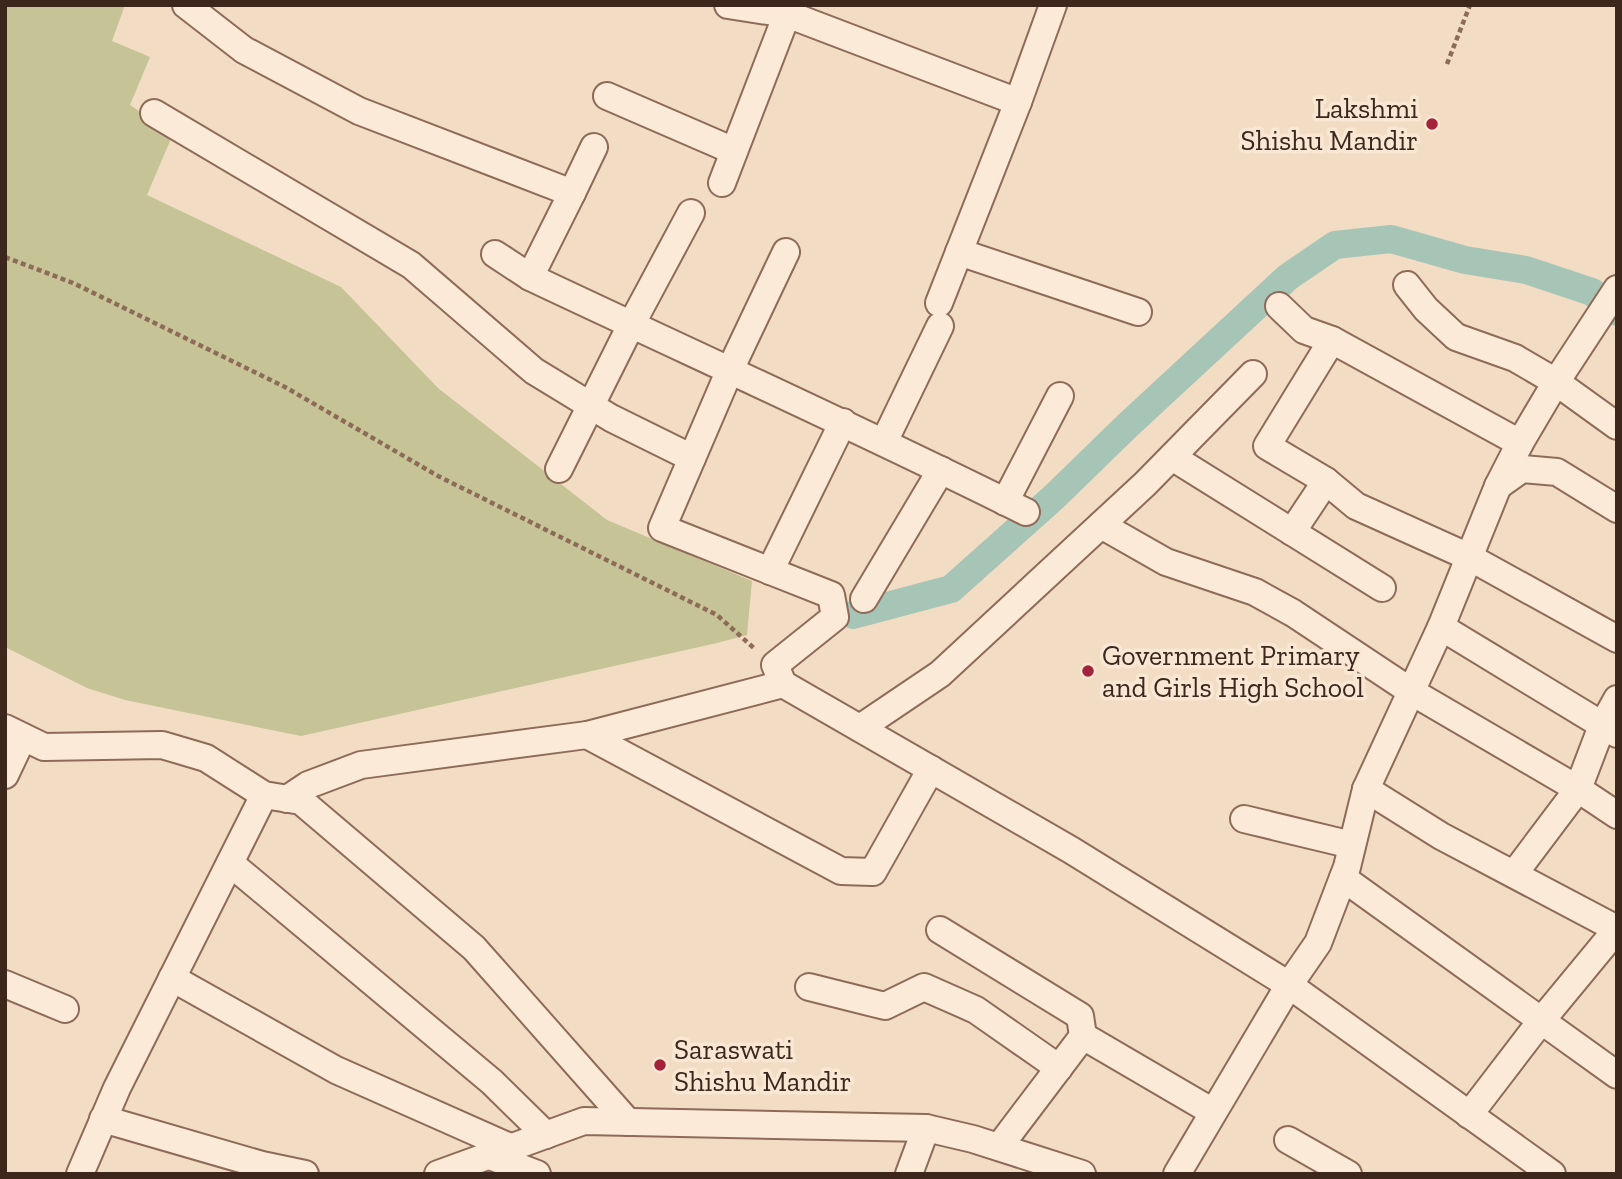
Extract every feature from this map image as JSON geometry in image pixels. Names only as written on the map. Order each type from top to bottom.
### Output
[{"type":"street","points":[[186,5],[244,50],[359,111],[572,193]]},
{"type":"street","points":[[728,5],[787,14],[1018,102]]},
{"type":"street","points":[[884,442],[939,314],[959,252],[1053,5]]},
{"type":"street","points":[[722,183],[787,14]]},
{"type":"street","points":[[607,96],[734,151]]},
{"type":"street","points":[[154,113],[411,265],[534,371],[592,406],[692,458]]},
{"type":"street","points":[[530,277],[594,147]]},
{"type":"street","points":[[559,469],[691,213]]},
{"type":"street","points":[[80,1174],[103,1119],[230,863],[275,797],[361,765],[587,734],[779,674],[835,617],[831,595],[663,528],[729,372],[786,252]]},
{"type":"street","points":[[959,252],[1138,312]]},
{"type":"street","points":[[495,254],[530,277],[729,372],[843,422],[1016,507],[1060,397]]},
{"type":"street","points":[[1408,285],[1426,309],[1456,337],[1515,358],[1556,382],[1617,426]]},
{"type":"street","points":[[1177,1174],[1289,985],[1318,943],[1343,877],[1366,789],[1441,627],[1498,486],[1556,382],[1612,298]]},
{"type":"street","points":[[1279,306],[1304,330],[1332,340],[1520,443]]},
{"type":"street","points":[[1332,340],[1267,446],[1326,481],[1356,506],[1469,557],[1617,639]]},
{"type":"street","points":[[860,728],[940,674],[1172,457],[1253,374]]},
{"type":"street","points":[[770,571],[843,422]]},
{"type":"street","points":[[1172,457],[1382,588]]},
{"type":"street","points":[[1498,486],[1522,469],[1557,472],[1617,509]]},
{"type":"street","points":[[864,599],[941,470]]},
{"type":"street","points":[[1292,532],[1326,481]]},
{"type":"street","points":[[1101,525],[1166,562],[1255,592],[1293,613],[1412,692],[1578,789],[1617,815]]},
{"type":"street","points":[[1441,627],[1609,730]]},
{"type":"street","points":[[779,674],[860,728],[1071,850],[1289,985],[1552,1174]]},
{"type":"street","points":[[1514,874],[1578,789],[1609,730],[1617,699]]},
{"type":"street","points":[[5,775],[14,732],[44,747],[162,745],[206,758],[275,797],[301,801],[474,948],[628,1122]]},
{"type":"street","points":[[587,734],[841,871],[873,873],[931,769]]},
{"type":"street","points":[[1366,789],[1441,836],[1617,929],[1541,1021],[1469,1115]]},
{"type":"street","points":[[1244,819],[1352,845]]},
{"type":"street","points":[[230,863],[492,1082],[546,1135]]},
{"type":"street","points":[[1343,877],[1617,1075]]},
{"type":"street","points":[[940,930],[1080,1016],[1083,1037],[999,1147]]},
{"type":"street","points":[[172,978],[336,1070],[501,1152],[537,1174]]},
{"type":"street","points":[[5,984],[65,1009]]},
{"type":"street","points":[[809,987],[886,1006],[924,987],[976,1010],[1059,1068]]},
{"type":"street","points":[[1083,1037],[1213,1112]]},
{"type":"street","points":[[103,1119],[262,1165],[305,1174]]},
{"type":"street","points":[[438,1174],[584,1121],[926,1128],[999,1147],[1082,1174]]},
{"type":"street","points":[[909,1174],[926,1128]]},
{"type":"street","points":[[1288,1140],[1348,1174]]},
{"type":"path","points":[[1447,64],[1470,5]]},
{"type":"path","points":[[5,257],[73,283],[285,387],[438,476],[717,615],[779,674]]},
{"type":"shaded area","points":[[5,5],[125,5],[112,41],[150,57],[130,105],[173,134],[147,195],[341,287],[438,388],[607,520],[752,581],[747,635],[301,736],[125,700],[87,688],[5,647]]},
{"type":"waterway","points":[[853,615],[951,589],[1054,497],[1288,277],[1335,245],[1391,239],[1465,260],[1526,270],[1592,292],[1617,312]]},
{"type":"place","name":"Lakshmi Shishu Mandir","points":[[1432,124]]},
{"type":"place","name":"Government Primary and Girls High School","points":[[1088,671]]},
{"type":"place","name":"Saraswati Shishu Mandir","points":[[660,1065]]}]
